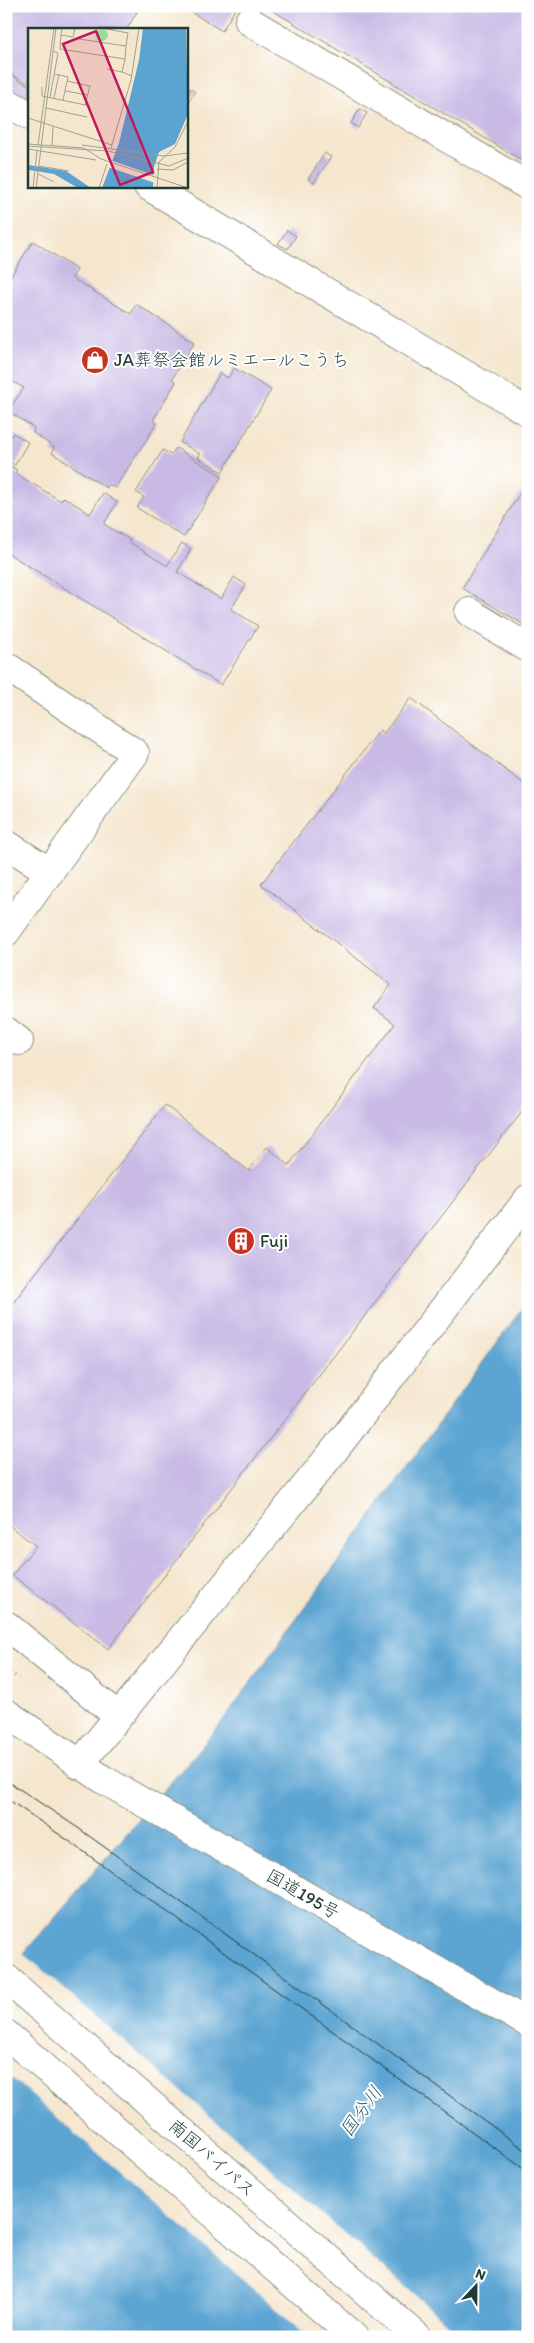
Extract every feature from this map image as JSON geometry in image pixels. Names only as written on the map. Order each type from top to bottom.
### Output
[{"type":"main road","points":[[249,21],[528,186]]},
{"type":"main road","points":[[6,102],[28,115]]},
{"type":"main road","points":[[151,188],[528,412]]},
{"type":"main road","points":[[468,612],[528,648]]},
{"type":"main road","points":[[6,666],[135,753],[6,932]]},
{"type":"main road","points":[[6,844],[50,872]]},
{"type":"main road","points":[[79,1765],[333,1452],[528,1199]]},
{"type":"main road","points":[[6,1625],[118,1716]]},
{"type":"main road","name":"国道195号","points":[[6,1713],[79,1765]]},
{"type":"main road","name":"国道195号","points":[[6,1726],[79,1765],[528,2023]]},
{"type":"main road","name":"南国バイパス","points":[[6,1978],[418,2337]]},
{"type":"main road","points":[[6,2034],[354,2337]]},
{"type":"water","name":"国分川","points":[[528,1300],[528,2337],[6,2337],[6,1974],[216,1730]]},
{"type":"pier","points":[[22,1952],[463,2337],[309,2337],[6,2073],[6,1970]]},
{"type":"building","points":[[6,6],[127,6],[137,12],[128,28],[28,28],[28,83],[6,71]]},
{"type":"building","points":[[181,6],[237,6],[222,31]]},
{"type":"building","points":[[265,6],[528,6],[528,164]]},
{"type":"building","points":[[12,76],[28,85],[28,99],[6,87]]},
{"type":"building","points":[[190,88],[195,92],[188,103],[188,90]]},
{"type":"building","points":[[360,109],[367,113],[358,128],[351,123]]},
{"type":"building","points":[[325,153],[331,157],[314,183],[308,179]]},
{"type":"building","points":[[287,230],[296,236],[288,249],[278,244]]},
{"type":"building","name":"JA葬祭会館ルミエールこうち","points":[[33,241],[77,270],[72,278],[131,314],[136,304],[195,342],[172,379],[176,382],[153,420],[157,423],[115,488],[108,484],[107,488],[52,453],[54,447],[33,433],[34,428],[8,411],[24,388],[8,379],[6,382],[6,273],[11,276]]},
{"type":"building","points":[[234,368],[271,390],[222,472],[198,458],[200,454],[180,442],[220,373],[228,378]]},
{"type":"building","points":[[13,433],[28,442],[15,465],[6,460],[6,445]]},
{"type":"building","points":[[176,448],[222,476],[184,537],[137,508],[144,497],[136,492],[163,450],[171,455]]},
{"type":"building","points":[[6,463],[17,470],[15,473],[61,501],[64,497],[90,514],[103,493],[117,502],[104,524],[167,566],[182,543],[191,549],[177,572],[221,599],[234,577],[246,585],[231,609],[258,626],[221,685],[6,552]]},
{"type":"building","points":[[528,480],[528,627],[462,588]]},
{"type":"building","name":"Fuji","points":[[411,698],[528,787],[528,1104],[108,1649],[12,1575],[36,1546],[6,1523],[6,1312],[165,1105],[249,1171],[267,1147],[289,1165],[395,1024],[374,1008],[391,985],[261,884],[380,730],[383,734]]},
{"type":"tram line","points":[[6,1780],[78,1828],[528,2152]]},
{"type":"tram line","points":[[6,1798],[69,1841],[528,2172]]},
{"type":"place","name":"JA葬祭会館ルミエールこうち","points":[[95,360]]},
{"type":"place","name":"Fuji","points":[[241,1241]]}]
